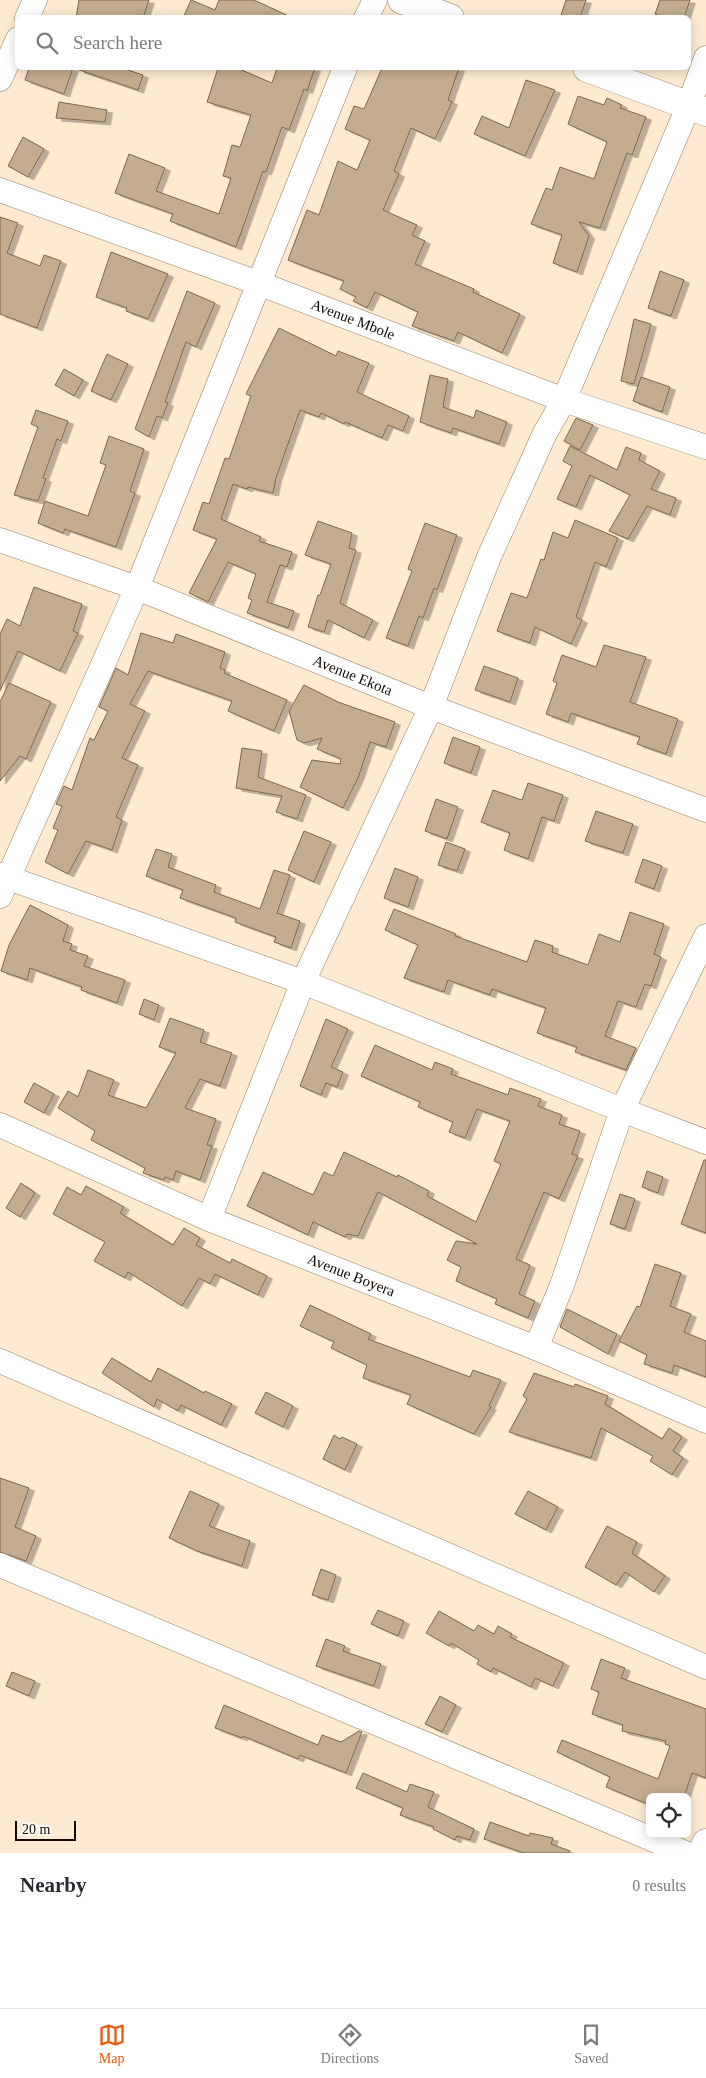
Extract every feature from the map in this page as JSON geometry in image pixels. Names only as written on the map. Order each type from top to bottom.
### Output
[{"type":"street","points":[[28,15],[35,0]]},
{"type":"street","points":[[368,15],[375,0]]},
{"type":"street","points":[[402,0],[442,15]]},
{"type":"street","points":[[0,79],[15,46]]},
{"type":"street","points":[[208,1219],[303,982],[431,707],[489,557],[545,433],[564,400],[698,108],[706,58]]},
{"type":"street","points":[[344,70],[137,588],[3,883],[303,982],[706,1142]]},
{"type":"street","points":[[593,70],[698,108]]},
{"type":"street","name":"Avenue Mbole","points":[[0,190],[258,282],[564,400],[706,447]]},
{"type":"street","name":"Avenue Ekota","points":[[0,540],[137,588],[431,707],[706,810]]},
{"type":"street","points":[[536,1348],[562,1285],[622,1110],[706,936]]},
{"type":"street","name":"Avenue Boyera","points":[[0,1125],[208,1219],[536,1348],[706,1421]]},
{"type":"street","points":[[0,1361],[706,1667]]},
{"type":"street","points":[[0,1565],[685,1853]]},
{"type":"street","points":[[702,1853],[706,1843]]},
{"type":"building","points":[[79,0],[149,0],[144,15],[76,15]]},
{"type":"building","points":[[191,0],[215,10],[219,0],[254,0],[286,15],[184,15]]},
{"type":"building","points":[[566,0],[586,0],[581,15],[561,15]]},
{"type":"building","points":[[660,0],[690,0],[685,15],[655,14]]},
{"type":"building","points":[[28,70],[72,70],[64,94],[25,80]]},
{"type":"building","points":[[79,70],[128,70],[143,75],[138,90]]},
{"type":"building","points":[[217,70],[242,70],[272,83],[276,70],[314,70],[307,91],[304,89],[289,130],[282,127],[266,172],[263,171],[236,247],[170,221],[173,214],[115,193],[129,154],[165,168],[156,191],[219,214],[231,178],[223,176],[232,145],[240,147],[251,115],[207,102]]},
{"type":"building","points":[[381,70],[458,70],[448,100],[452,102],[435,139],[411,128],[394,171],[399,174],[383,210],[417,225],[412,235],[425,241],[415,264],[474,289],[473,292],[520,314],[502,353],[458,332],[454,341],[412,326],[418,312],[375,292],[367,308],[353,301],[356,297],[340,289],[344,281],[288,260],[307,210],[319,215],[338,161],[357,170],[370,140],[345,129],[354,106],[364,109]]},
{"type":"building","points":[[526,80],[555,90],[525,156],[474,134],[482,116],[509,128]]},
{"type":"building","points":[[578,96],[604,105],[607,98],[622,105],[620,108],[646,117],[632,155],[627,153],[600,228],[579,222],[589,236],[577,272],[553,263],[562,235],[531,224],[546,188],[552,190],[560,167],[594,179],[607,142],[568,124]]},
{"type":"building","points":[[59,102],[107,110],[105,122],[56,118]]},
{"type":"building","points":[[23,137],[44,149],[28,177],[8,166]]},
{"type":"building","points":[[0,217],[18,223],[7,253],[40,266],[44,255],[61,261],[37,328],[0,314]]},
{"type":"building","points":[[111,252],[168,274],[148,319],[126,311],[127,308],[96,297]]},
{"type":"building","points":[[660,271],[684,280],[671,316],[648,308]]},
{"type":"building","points":[[187,291],[215,303],[196,347],[186,342],[165,402],[168,403],[162,418],[157,416],[149,437],[135,429]]},
{"type":"building","points":[[634,319],[651,324],[634,384],[621,381]]},
{"type":"building","points":[[279,328],[336,356],[338,351],[369,363],[357,392],[409,416],[403,431],[388,425],[382,438],[321,413],[319,417],[300,410],[276,478],[273,493],[248,487],[247,489],[233,484],[221,519],[261,537],[259,541],[292,552],[287,567],[280,565],[267,602],[294,611],[288,628],[247,613],[252,600],[248,598],[256,574],[228,562],[208,602],[189,593],[217,539],[193,530],[203,502],[209,504],[225,458],[229,459],[251,396],[246,394]]},
{"type":"building","points":[[107,354],[128,364],[111,400],[91,391]]},
{"type":"building","points":[[64,369],[83,380],[74,396],[55,385]]},
{"type":"building","points":[[430,375],[448,379],[443,407],[474,418],[476,410],[507,422],[499,444],[453,428],[451,433],[420,422]]},
{"type":"building","points":[[641,377],[670,387],[662,412],[633,401]]},
{"type":"building","points":[[36,410],[68,421],[61,441],[57,439],[43,478],[46,479],[38,501],[14,495],[38,427],[31,424]]},
{"type":"building","points":[[576,418],[593,425],[580,450],[564,441]]},
{"type":"building","points":[[109,436],[144,449],[130,491],[135,493],[116,547],[65,529],[63,533],[38,523],[45,501],[88,516],[106,465],[100,463]]},
{"type":"building","points":[[570,446],[617,470],[626,447],[641,453],[639,460],[660,471],[651,489],[676,498],[670,515],[647,506],[628,539],[609,531],[630,495],[590,475],[576,507],[557,499],[572,466],[563,461]]},
{"type":"building","points":[[575,520],[618,538],[606,567],[595,562],[576,617],[582,620],[571,644],[535,627],[530,643],[497,631],[511,593],[527,598],[541,559],[544,560],[553,532],[568,538]]},
{"type":"building","points":[[318,521],[352,533],[349,548],[356,550],[340,603],[373,620],[364,638],[328,620],[324,632],[308,627],[318,595],[320,595],[331,564],[305,555]]},
{"type":"building","points":[[425,523],[457,535],[437,590],[434,588],[423,618],[419,616],[408,646],[386,638],[412,571],[408,569]]},
{"type":"building","points":[[34,587],[82,604],[73,631],[78,633],[60,671],[18,651],[0,691],[0,634],[7,619],[20,626]]},
{"type":"building","points":[[141,633],[173,643],[176,634],[225,652],[220,668],[225,670],[224,673],[287,700],[274,731],[228,711],[232,701],[148,671],[130,704],[145,711],[122,758],[138,765],[116,817],[122,820],[112,850],[86,841],[68,874],[45,862],[58,830],[53,828],[62,806],[56,804],[64,786],[72,790],[90,738],[94,740],[108,711],[99,707],[116,668],[128,675]]},
{"type":"building","points":[[604,645],[646,657],[630,702],[678,719],[666,754],[637,744],[640,737],[571,713],[568,722],[546,714],[557,683],[553,681],[562,655],[596,667]]},
{"type":"building","points":[[484,666],[518,678],[510,702],[475,690]]},
{"type":"building","points":[[9,683],[51,702],[26,759],[20,756],[0,781],[0,702]]},
{"type":"building","points":[[304,685],[338,702],[395,722],[386,747],[370,742],[358,778],[343,808],[300,787],[312,760],[340,764],[341,759],[317,749],[322,738],[304,743],[297,740],[289,711]]},
{"type":"building","points":[[453,737],[480,747],[471,773],[444,763]]},
{"type":"building","points":[[242,748],[262,751],[258,777],[306,795],[297,819],[276,812],[282,796],[236,788]]},
{"type":"building","points":[[528,783],[563,795],[554,821],[542,817],[528,859],[504,850],[510,833],[481,822],[493,790],[522,800]]},
{"type":"building","points":[[436,799],[458,807],[447,839],[425,831]]},
{"type":"building","points":[[596,811],[633,824],[623,853],[585,841]]},
{"type":"building","points":[[304,831],[331,842],[314,882],[288,870]]},
{"type":"building","points":[[446,842],[465,849],[457,871],[438,865]]},
{"type":"building","points":[[156,849],[172,854],[168,867],[216,885],[214,892],[260,909],[274,870],[290,875],[277,913],[300,921],[291,948],[274,942],[276,937],[235,922],[236,918],[180,898],[183,890],[146,876]]},
{"type":"building","points":[[643,859],[662,866],[654,889],[635,882]]},
{"type":"building","points":[[395,868],[418,877],[408,907],[384,898]]},
{"type":"building","points":[[30,905],[68,925],[63,941],[72,944],[70,950],[88,956],[84,966],[125,980],[117,1003],[81,990],[82,987],[30,968],[27,980],[1,971],[9,945]]},
{"type":"building","points":[[394,909],[456,934],[455,936],[527,962],[535,940],[553,946],[552,952],[588,965],[599,934],[620,942],[630,912],[664,924],[654,954],[661,957],[651,986],[645,984],[636,1007],[618,1001],[605,1036],[636,1048],[626,1070],[575,1052],[577,1047],[537,1033],[546,1008],[492,989],[490,995],[448,980],[444,992],[404,978],[418,945],[385,930]]},
{"type":"building","points":[[144,999],[159,1005],[154,1020],[139,1014]]},
{"type":"building","points":[[170,1018],[204,1030],[200,1042],[232,1053],[220,1086],[200,1079],[185,1108],[216,1119],[207,1145],[212,1146],[200,1180],[176,1171],[173,1180],[165,1177],[164,1180],[143,1173],[145,1168],[91,1140],[95,1131],[58,1108],[68,1091],[78,1097],[88,1070],[114,1080],[108,1095],[146,1108],[176,1053],[159,1047]]},
{"type":"building","points":[[326,1019],[348,1029],[331,1067],[343,1072],[337,1087],[326,1083],[321,1095],[300,1086]]},
{"type":"building","points":[[375,1045],[432,1070],[435,1062],[453,1069],[451,1074],[508,1095],[510,1088],[541,1099],[538,1106],[562,1115],[559,1124],[580,1131],[572,1154],[578,1156],[559,1199],[544,1192],[516,1259],[530,1265],[519,1294],[535,1301],[528,1318],[495,1304],[497,1299],[456,1281],[461,1267],[447,1260],[456,1241],[477,1244],[378,1192],[358,1236],[347,1234],[345,1237],[313,1222],[308,1235],[247,1206],[263,1172],[313,1195],[324,1172],[333,1176],[344,1152],[397,1177],[398,1175],[429,1191],[427,1196],[476,1222],[501,1164],[494,1161],[510,1121],[477,1109],[465,1138],[449,1132],[453,1122],[418,1107],[420,1102],[361,1076]]},
{"type":"building","points":[[34,1083],[54,1094],[44,1113],[24,1102]]},
{"type":"building","points":[[704,1160],[706,1160],[706,1233],[681,1224]]},
{"type":"building","points":[[647,1171],[663,1177],[658,1193],[642,1187]]},
{"type":"building","points":[[21,1183],[35,1193],[20,1217],[6,1208]]},
{"type":"building","points":[[86,1186],[124,1207],[120,1213],[173,1245],[184,1228],[200,1238],[196,1245],[230,1263],[232,1259],[267,1276],[258,1295],[215,1274],[210,1284],[199,1278],[182,1306],[128,1272],[125,1278],[94,1261],[105,1242],[53,1214],[67,1187],[81,1195]]},
{"type":"building","points":[[620,1194],[635,1199],[625,1229],[610,1224]]},
{"type":"building","points":[[655,1264],[681,1273],[670,1306],[691,1314],[684,1332],[706,1341],[706,1377],[674,1365],[672,1373],[644,1364],[647,1355],[619,1341],[637,1306],[640,1307]]},
{"type":"building","points":[[310,1305],[371,1334],[368,1339],[470,1377],[473,1370],[501,1380],[489,1406],[491,1407],[474,1434],[407,1404],[411,1395],[363,1378],[367,1365],[331,1348],[334,1342],[300,1326]]},
{"type":"building","points":[[567,1309],[617,1334],[608,1354],[560,1327]]},
{"type":"building","points":[[112,1358],[151,1382],[158,1368],[204,1393],[205,1391],[232,1404],[221,1425],[181,1405],[178,1411],[157,1399],[154,1407],[102,1373]]},
{"type":"building","points":[[534,1373],[574,1387],[575,1384],[608,1396],[605,1404],[662,1439],[669,1428],[682,1437],[673,1451],[683,1458],[672,1475],[650,1461],[653,1456],[601,1428],[591,1458],[509,1432],[527,1399],[523,1396]]},
{"type":"building","points":[[266,1392],[293,1406],[283,1427],[255,1413]]},
{"type":"building","points":[[334,1435],[340,1439],[342,1437],[357,1444],[345,1470],[323,1459]]},
{"type":"building","points":[[0,1478],[29,1488],[15,1527],[36,1536],[26,1561],[0,1552]]},
{"type":"building","points":[[190,1491],[219,1504],[209,1526],[250,1541],[242,1566],[197,1551],[169,1538]]},
{"type":"building","points":[[528,1491],[558,1507],[546,1530],[515,1514]]},
{"type":"building","points":[[607,1526],[637,1542],[632,1553],[665,1576],[654,1592],[625,1572],[616,1585],[585,1567]]},
{"type":"building","points":[[321,1569],[336,1575],[328,1600],[312,1595]]},
{"type":"building","points":[[378,1610],[404,1621],[398,1636],[371,1624]]},
{"type":"building","points":[[439,1611],[474,1631],[478,1625],[494,1634],[498,1626],[512,1634],[510,1637],[564,1663],[553,1686],[535,1678],[531,1687],[493,1668],[491,1672],[477,1664],[479,1660],[451,1643],[449,1646],[426,1633]]},
{"type":"building","points":[[326,1639],[345,1646],[343,1651],[381,1664],[374,1686],[316,1666]]},
{"type":"building","points":[[601,1659],[625,1668],[621,1678],[706,1709],[706,1778],[692,1773],[685,1793],[646,1793],[646,1803],[606,1787],[610,1777],[557,1752],[562,1740],[658,1779],[670,1746],[665,1744],[666,1741],[622,1731],[623,1725],[592,1714],[599,1692],[591,1689]]},
{"type":"building","points":[[12,1672],[35,1681],[29,1696],[6,1686]]},
{"type":"building","points":[[440,1696],[456,1705],[442,1732],[425,1724]]},
{"type":"building","points":[[224,1705],[318,1745],[322,1735],[341,1742],[359,1731],[362,1732],[346,1773],[300,1755],[298,1759],[243,1736],[242,1738],[215,1728]]},
{"type":"building","points":[[363,1773],[407,1792],[410,1784],[434,1792],[428,1807],[474,1829],[470,1840],[457,1836],[455,1840],[433,1829],[434,1827],[400,1815],[403,1808],[356,1788]]},
{"type":"building","points":[[490,1822],[529,1836],[530,1833],[553,1838],[551,1844],[570,1851],[569,1853],[524,1853],[484,1839]]}]
